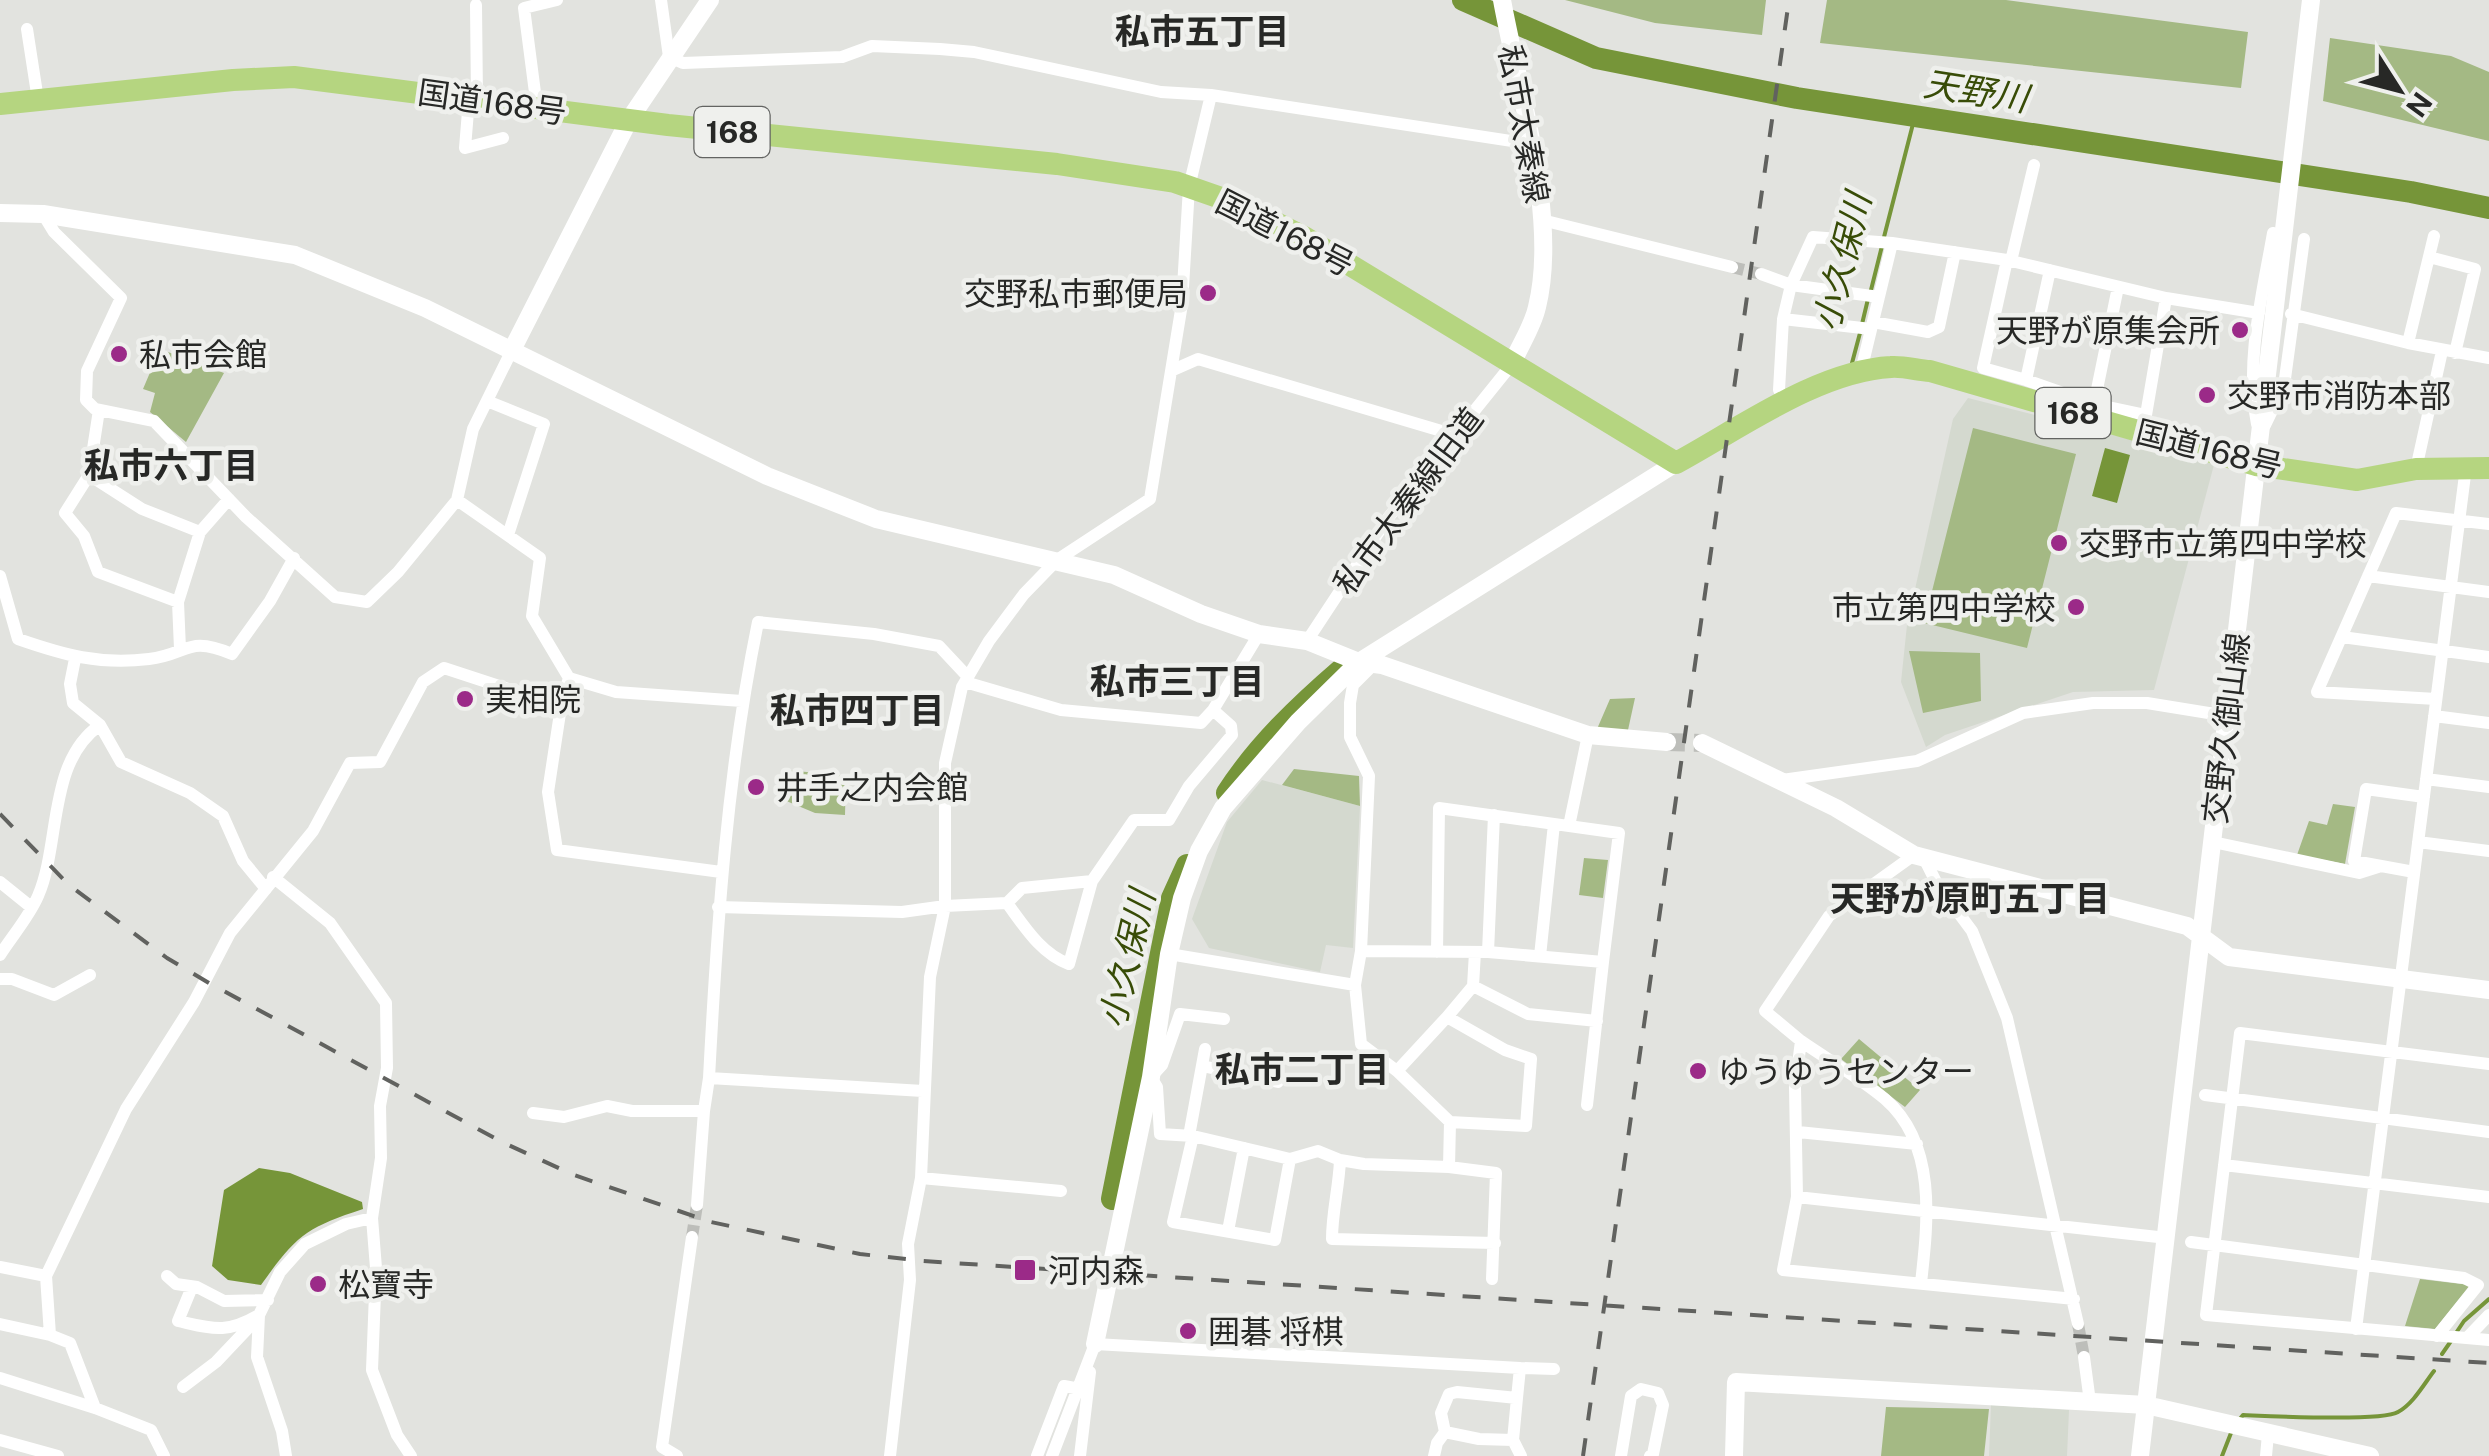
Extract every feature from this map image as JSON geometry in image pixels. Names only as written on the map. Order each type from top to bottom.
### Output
[{"type":"highway","name":"国道168号","points":[[0,104],[294,77],[630,120],[1057,164],[1190,187],[1241,205],[1304,236],[1676,463],[1816,387],[1861,371],[1894,366],[1930,372],[2256,465],[2357,480],[2416,469],[2478,468]]},
{"type":"street","points":[[537,108],[524,8],[557,0]]},
{"type":"street","points":[[660,0],[669,57]]},
{"type":"street","points":[[43,214],[54,232],[120,298],[87,371],[86,400],[99,410],[154,421],[228,499],[335,597],[367,602],[398,572],[457,500],[473,429],[511,352],[630,120],[710,0]]},
{"type":"street","name":"私市太秦線","points":[[1502,0],[1542,220],[1537,308],[1512,364]]},
{"type":"street","name":"交野久御山線","points":[[2140,1456],[2311,0]]},
{"type":"street","points":[[476,5],[473,99],[465,148],[503,138]]},
{"type":"street","points":[[28,28],[38,100]]},
{"type":"street","points":[[669,57],[684,63],[842,56],[872,46],[974,52],[1161,92],[1211,95],[1531,144]]},
{"type":"street","points":[[890,1456],[910,1280],[908,1244],[921,1178],[930,977],[944,906],[945,763],[966,679],[988,641],[1024,594],[1057,560],[1150,498],[1174,370],[1190,187],[1211,95]]},
{"type":"street","points":[[2034,165],[1983,368],[2094,404],[2146,415],[2166,298]]},
{"type":"street","points":[[0,213],[43,214],[295,255],[425,308],[767,476],[876,519],[1114,575],[1201,614],[1259,634],[1307,641],[1588,735],[1668,742]]},
{"type":"street","points":[[1542,220],[1732,266]]},
{"type":"street","points":[[2260,437],[2251,392],[2259,313],[2274,233]]},
{"type":"street","points":[[1780,390],[1782,319],[1791,285],[1813,236],[2009,261],[2166,298],[2259,313]]},
{"type":"street","points":[[2408,343],[2434,236]]},
{"type":"street","points":[[2260,437],[2284,386],[2304,239]]},
{"type":"street","points":[[1861,371],[1866,326],[1885,243]]},
{"type":"street","points":[[1782,319],[1928,332],[1939,327],[1955,252]]},
{"type":"street","points":[[2416,469],[2475,269],[2429,258]]},
{"type":"street","points":[[2026,380],[2050,270]]},
{"type":"street","points":[[1761,274],[1791,285],[1872,297]]},
{"type":"street","points":[[2094,404],[2118,287]]},
{"type":"street","points":[[2291,314],[2489,358]]},
{"type":"street","points":[[1174,370],[1198,359],[1455,435]]},
{"type":"street","name":"私市太秦線旧道","points":[[1307,641],[1388,518],[1512,364]]},
{"type":"street","points":[[487,401],[544,424],[508,535]]},
{"type":"street","points":[[99,410],[90,475],[65,513],[84,536],[98,572],[178,602]]},
{"type":"street","points":[[1052,1456],[1095,1344],[1151,1077],[1169,954],[1182,898],[1199,851],[1223,808],[1298,722],[1366,663],[1676,463]]},
{"type":"street","points":[[2356,1329],[2459,521],[2478,468]]},
{"type":"street","points":[[90,475],[142,509],[200,532]]},
{"type":"street","points":[[180,649],[178,602],[200,532],[228,499]]},
{"type":"street","points":[[457,500],[540,558],[532,616],[569,678],[616,692],[742,701]]},
{"type":"street","points":[[2436,699],[2318,692],[2396,513],[2489,524]]},
{"type":"street","points":[[0,576],[18,639],[75,659],[151,659],[207,644],[232,654],[270,601],[294,558]]},
{"type":"street","points":[[2368,576],[2489,592]]},
{"type":"street","points":[[698,1205],[721,872],[742,701],[758,622],[874,634],[939,646],[966,679],[1061,710],[1201,723],[1214,710],[1259,634]]},
{"type":"street","points":[[2342,637],[2489,657]]},
{"type":"street","points":[[75,659],[70,684],[73,703],[100,725],[121,762],[190,793],[223,816],[243,861],[330,923],[386,1003],[387,1068],[380,1106],[381,1158],[372,1218],[376,1268],[372,1370],[398,1435],[411,1456]]},
{"type":"street","points":[[1366,663],[1353,685],[1350,702],[1350,736],[1370,776],[1361,951],[1355,986],[1361,1044],[1450,1122],[1526,1126],[1531,1059],[1505,1050],[1447,1017]]},
{"type":"street","points":[[50,1335],[46,1276],[126,1109],[194,1002],[230,933],[314,831],[350,763],[380,762],[423,682],[444,668],[514,691],[562,700]]},
{"type":"street","points":[[569,678],[548,792],[557,850],[721,872]]},
{"type":"street","points":[[1782,780],[1917,761],[2023,713],[2092,703],[2147,702],[2227,716]]},
{"type":"street","points":[[1007,904],[1032,937],[1057,959],[1069,964],[1092,882],[1134,820],[1169,820],[1189,786],[1232,736],[1231,726],[1214,710]]},
{"type":"street","points":[[2434,716],[2489,723]]},
{"type":"street","points":[[0,955],[31,907],[43,879],[58,801],[73,760],[86,735],[100,725]]},
{"type":"street","points":[[1569,826],[1588,735]]},
{"type":"street","points":[[1702,744],[1836,808],[1919,857],[2187,926],[2229,956],[2489,990]]},
{"type":"street","points":[[2426,779],[2489,787]]},
{"type":"street","points":[[2414,872],[2354,861],[2366,789],[2424,797]]},
{"type":"street","points":[[1437,952],[1438,808],[1620,833],[1587,1104]]},
{"type":"street","points":[[1396,1071],[1473,986],[1482,952],[1494,815]]},
{"type":"street","points":[[1540,956],[1554,824]]},
{"type":"street","points":[[2213,842],[2359,873],[2380,866]]},
{"type":"street","points":[[2418,842],[2489,851]]},
{"type":"street","points":[[1919,857],[1829,916],[1765,1011],[1801,1041],[1886,1099],[1905,1122],[1917,1144],[1929,1212],[1922,1283]]},
{"type":"street","points":[[1919,857],[1972,932],[2002,1004],[2078,1324]]},
{"type":"street","points":[[0,882],[31,907]]},
{"type":"street","points":[[718,907],[902,912],[1007,904],[1022,888],[1092,882]]},
{"type":"street","points":[[1361,951],[1482,952],[1604,962]]},
{"type":"street","points":[[1169,954],[1355,986]]},
{"type":"street","points":[[0,980],[12,979],[54,995],[90,975]]},
{"type":"street","points":[[1473,986],[1528,1014],[1597,1021]]},
{"type":"street","points":[[1151,1077],[1162,1065],[1180,1014],[1215,1022]]},
{"type":"street","points":[[2489,1064],[2240,1033],[2206,1316],[2489,1340]]},
{"type":"street","points":[[1801,1041],[1795,1086],[1797,1197],[1782,1270],[2074,1299]]},
{"type":"street","points":[[1206,1049],[1173,1222],[1275,1240],[1290,1159]]},
{"type":"street","points":[[1202,1066],[1278,1082]]},
{"type":"street","points":[[1151,1077],[1157,1087],[1160,1134],[1191,1136],[1290,1159],[1318,1152],[1340,1160],[1496,1173],[1492,1279]]},
{"type":"street","points":[[709,1078],[923,1092]]},
{"type":"street","points":[[2205,1095],[2489,1132]]},
{"type":"street","points":[[533,1112],[564,1116],[607,1106],[632,1111],[704,1112]]},
{"type":"street","points":[[1449,1167],[1450,1122]]},
{"type":"street","points":[[1798,1132],[1917,1144]]},
{"type":"street","points":[[1228,1232],[1244,1148]]},
{"type":"street","points":[[1340,1160],[1332,1239],[1495,1242]]},
{"type":"street","points":[[2224,1164],[2489,1197]]},
{"type":"street","points":[[921,1178],[1061,1192]]},
{"type":"street","points":[[1797,1197],[2167,1238]]},
{"type":"street","points":[[183,1387],[240,1338],[259,1316],[280,1272],[305,1244],[346,1224],[372,1218]]},
{"type":"street","points":[[678,1456],[660,1451],[692,1237]]},
{"type":"street","points":[[2191,1242],[2483,1282],[2437,1336]]},
{"type":"street","points":[[0,1267],[46,1276]]},
{"type":"street","points":[[167,1276],[176,1284],[224,1300],[268,1300]]},
{"type":"street","points":[[192,1287],[178,1321],[220,1330],[259,1316]]},
{"type":"street","points":[[259,1316],[256,1357],[282,1431],[286,1456]]},
{"type":"street","points":[[2466,1338],[2489,1316]]},
{"type":"street","points":[[0,1324],[70,1343],[95,1408]]},
{"type":"street","points":[[1095,1344],[1554,1369]]},
{"type":"street","points":[[2084,1357],[2090,1402]]},
{"type":"street","points":[[1080,1456],[1092,1376],[1088,1365]]},
{"type":"street","points":[[1520,1368],[1513,1440],[1522,1456]]},
{"type":"street","points":[[0,1378],[151,1430],[164,1456]]},
{"type":"street","points":[[1734,1456],[1736,1382],[2146,1405],[2370,1456]]},
{"type":"street","points":[[1037,1456],[1064,1386],[1080,1389]]},
{"type":"street","points":[[1621,1456],[1631,1396],[1640,1389],[1658,1393],[1663,1405],[1650,1456]]},
{"type":"street","points":[[1434,1456],[1436,1444],[1445,1432],[1441,1412],[1449,1394],[1518,1398]]},
{"type":"street","points":[[1445,1432],[1513,1440]]},
{"type":"street","points":[[2266,1456],[2268,1434]]},
{"type":"street","points":[[0,1440],[58,1456]]},
{"type":"shaded area","points":[[1565,0],[1766,0],[1762,35],[1655,23]]},
{"type":"shaded area","points":[[1827,0],[2006,0],[2248,32],[2241,88],[1820,43]]},
{"type":"shaded area","points":[[2330,38],[2451,56],[2489,72],[2489,141],[2323,101]]},
{"type":"shaded area","points":[[160,349],[224,373],[186,442],[150,412],[155,393],[143,389]]},
{"type":"shaded area","name":"交野市立第四中学校","points":[[1968,398],[2215,461],[2154,690],[2073,692],[1945,735],[1926,747],[1901,682],[1907,625],[1953,419]]},
{"type":"shaded area","points":[[1973,428],[2076,454],[2027,648],[1924,623]]},
{"type":"shaded area","points":[[2105,448],[2130,455],[2117,503],[2092,496]]},
{"type":"shaded area","points":[[1909,651],[1980,653],[1981,701],[1923,713]]},
{"type":"shaded area","points":[[1635,698],[1628,730],[1597,729],[1610,699]]},
{"type":"shaded area","points":[[1294,769],[1359,776],[1360,806],[1282,785]]},
{"type":"shaded area","points":[[787,770],[846,776],[845,815],[815,813],[784,800]]},
{"type":"shaded area","points":[[1262,780],[1360,806],[1353,948],[1326,945],[1320,972],[1209,948],[1192,919],[1227,822]]},
{"type":"shaded area","points":[[2333,804],[2355,807],[2345,864],[2297,855],[2309,821],[2327,825]]},
{"type":"shaded area","points":[[1584,858],[1608,860],[1603,898],[1579,895]]},
{"type":"shaded area","points":[[1859,1039],[1920,1090],[1905,1107],[1841,1059]]},
{"type":"shaded area","points":[[259,1168],[290,1173],[362,1202],[363,1209],[303,1236],[261,1285],[228,1280],[212,1266],[224,1190]]},
{"type":"shaded area","points":[[2420,1279],[2470,1285],[2435,1329],[2405,1326]]},
{"type":"shaded area","points":[[1991,1405],[2069,1410],[2067,1456],[1989,1456]]},
{"type":"shaded area","points":[[1886,1407],[1989,1409],[1984,1456],[1881,1456]]},
{"type":"waterway","name":"天野川","points":[[1463,0],[1596,58],[1797,98],[2411,192],[2489,208]]},
{"type":"waterway","name":"小久保川","points":[[1884,237],[1915,116]]},
{"type":"waterway","name":"小久保川","points":[[1871,290],[1882,246]]},
{"type":"waterway","name":"小久保川","points":[[1862,324],[1868,299]]},
{"type":"waterway","name":"小久保川","points":[[1852,363],[1860,333]]},
{"type":"waterway","name":"小久保川","points":[[1227,793],[1280,726],[1343,668]]},
{"type":"waterway","name":"小久保川","points":[[1112,1199],[1172,898],[1187,865]]},
{"type":"waterway","points":[[2456,1333],[2489,1299]]},
{"type":"waterway","points":[[2442,1354],[2451,1341]]},
{"type":"waterway","points":[[2239,1420],[2243,1415],[2388,1415],[2409,1404],[2434,1371]]},
{"type":"waterway","points":[[2222,1456],[2231,1433]]},
{"type":"tunnel","points":[[1732,267],[1761,274]]},
{"type":"tunnel","points":[[1667,742],[1702,743]]},
{"type":"tunnel","points":[[692,1237],[697,1205]]},
{"type":"tunnel","points":[[2078,1324],[2084,1357]]},
{"type":"railway","points":[[1583,1456],[1789,0]]},
{"type":"railway","points":[[0,814],[69,885],[167,958],[209,983],[502,1142],[574,1175],[711,1222],[860,1254],[923,1261],[2489,1363]]},
{"type":"place","name":"交野私市郵便局","points":[[1208,293]]},
{"type":"place","name":"天野が原集会所","points":[[2240,330]]},
{"type":"place","name":"私市会館","points":[[119,354]]},
{"type":"place","name":"交野市消防本部","points":[[2207,395]]},
{"type":"place","name":"交野市立第四中学校","points":[[2059,543]]},
{"type":"place","name":"市立第四中学校","points":[[2076,607]]},
{"type":"place","name":"実相院","points":[[465,699]]},
{"type":"place","name":"井手之内会館","points":[[756,787]]},
{"type":"place","name":"ゆうゆうセンター","points":[[1698,1071]]},
{"type":"place","name":"河内森","points":[[1025,1270]]},
{"type":"place","name":"松寶寺","points":[[318,1284]]},
{"type":"place","name":"囲碁 将棋","points":[[1188,1331]]},
{"type":"district","name":"私市五丁目","points":[[1202,31]]},
{"type":"district","name":"私市六丁目","points":[[171,465]]},
{"type":"district","name":"私市三丁目","points":[[1177,681]]},
{"type":"district","name":"私市四丁目","points":[[857,710]]},
{"type":"district","name":"天野が原町五丁目","points":[[1970,898]]},
{"type":"district","name":"私市二丁目","points":[[1302,1069]]}]
